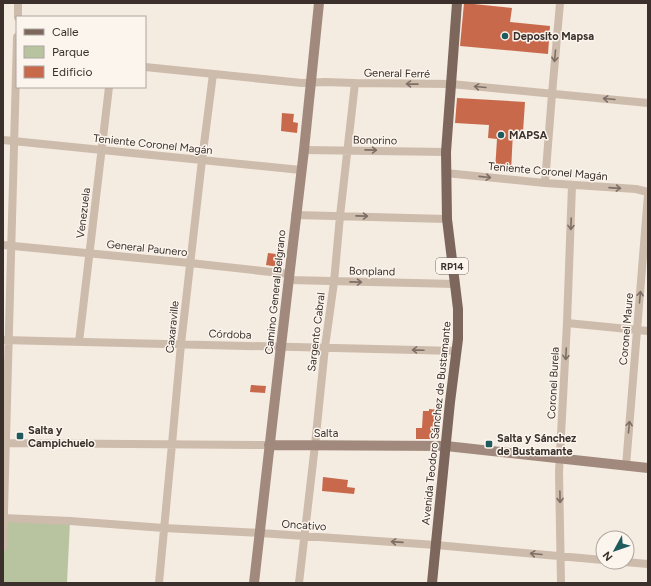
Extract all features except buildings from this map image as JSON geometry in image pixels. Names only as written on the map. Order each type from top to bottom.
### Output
[{"type":"main road","name":"Avenida Teodoro Sánchez de Bustamante","points":[[432,583],[459,322],[446,219],[446,152],[457,3]]},
{"type":"street","points":[[18,3],[18,16]]},
{"type":"street","name":"Camino General Belgrano","points":[[254,583],[295,215],[304,150],[319,3]]},
{"type":"street","points":[[545,183],[560,3]]},
{"type":"street","name":"General Ferré","points":[[146,67],[302,83],[451,84],[648,103]]},
{"type":"street","name":"Caxaraville","points":[[159,583],[181,344],[213,74]]},
{"type":"street","name":"Sargento Cabral","points":[[299,583],[325,347],[334,282],[355,83]]},
{"type":"street","points":[[3,547],[7,245],[16,84]]},
{"type":"street","name":"Venezuela","points":[[79,342],[109,88]]},
{"type":"street","name":"Teniente Coronel Magán","points":[[3,140],[301,170]]},
{"type":"street","name":"Bonorino","points":[[304,150],[446,152]]},
{"type":"street","name":"Teniente Coronel Magán","points":[[446,173],[545,183],[636,189],[648,192]]},
{"type":"street","name":"Coronel Burela","points":[[561,583],[560,458],[572,185]]},
{"type":"street","name":"Coronel Maure","points":[[626,466],[648,195]]},
{"type":"street","points":[[295,215],[446,219]]},
{"type":"street","name":"General Paunero","points":[[7,245],[190,263],[289,277]]},
{"type":"street","name":"Bonpland","points":[[289,277],[334,282],[455,284]]},
{"type":"street","points":[[567,323],[648,331]]},
{"type":"street","name":"Córdoba","points":[[6,340],[457,351]]},
{"type":"street","name":"Salta","points":[[5,443],[446,446],[648,468]]},
{"type":"street","name":"Oncativo","points":[[4,518],[436,545],[595,559]]},
{"type":"street","points":[[635,563],[648,564]]},
{"type":"green space","points":[[4,518],[70,521],[67,583],[3,583]]},
{"type":"place","name":"Deposito Mapsa","points":[[505,36]]},
{"type":"place","name":"MAPSA","points":[[501,135]]},
{"type":"place","name":"Salta y Campichuelo","points":[[20,436]]},
{"type":"place","name":"Salta y Sánchez de Bustamante","points":[[489,444]]}]
